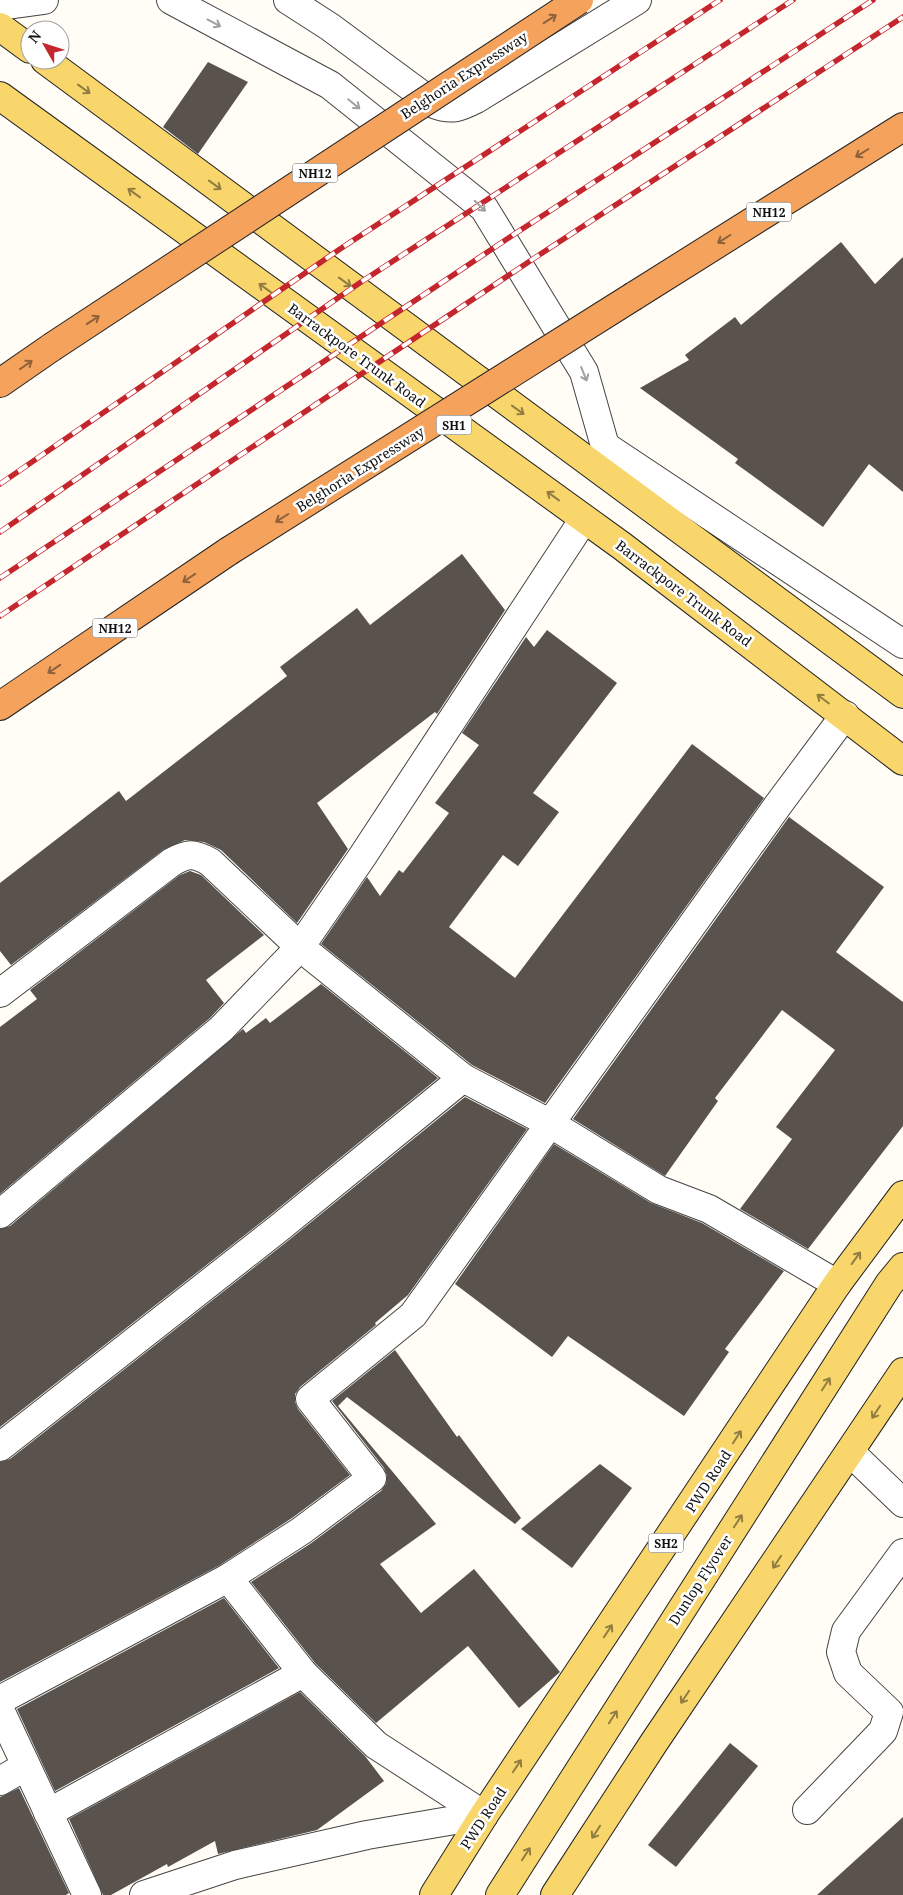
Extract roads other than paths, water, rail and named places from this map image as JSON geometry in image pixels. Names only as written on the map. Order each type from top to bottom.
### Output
[{"type":"highway","name":"Belghoria Expressway","points":[[0,383],[578,0]]},
{"type":"highway","name":"Belghoria Expressway","points":[[0,706],[229,551],[903,127]]},
{"type":"main road","points":[[0,27],[20,42]]},
{"type":"main road","points":[[59,70],[903,694]]},
{"type":"main road","name":"Barrackpore Trunk Road","points":[[0,96],[584,519],[903,761]]},
{"type":"main road","name":"PWD Road","points":[[434,1895],[484,1815],[837,1284],[903,1195]]},
{"type":"main road","name":"Dunlop Flyover","points":[[500,1895],[889,1284],[903,1267]]},
{"type":"main road","points":[[555,1895],[653,1744],[903,1372]]},
{"type":"street","points":[[0,6],[44,0]]},
{"type":"street","points":[[171,0],[330,84],[484,208],[584,372],[605,446],[903,644]]},
{"type":"street","points":[[288,0],[330,27],[434,104],[446,109],[458,108],[476,99],[637,0]]},
{"type":"street","points":[[0,1214],[221,1029],[300,947],[368,849],[584,519]]},
{"type":"street","points":[[0,1700],[228,1578],[301,1531],[372,1478],[310,1399],[414,1315],[844,715]]},
{"type":"street","points":[[0,993],[172,862],[186,854],[196,854],[210,862],[300,947],[463,1078],[551,1124],[659,1190],[709,1209],[837,1284]]},
{"type":"street","points":[[0,1447],[279,1228],[463,1078]]},
{"type":"street","points":[[850,1452],[903,1503]]},
{"type":"street","points":[[807,1810],[883,1731],[889,1712],[848,1673],[841,1652],[846,1631],[903,1553]]},
{"type":"street","points":[[228,1578],[303,1672],[376,1745],[484,1815]]},
{"type":"street","points":[[48,1813],[303,1672]]},
{"type":"street","points":[[0,1710],[87,1895]]},
{"type":"street","points":[[0,1781],[26,1766]]},
{"type":"street","points":[[144,1895],[244,1863],[367,1835],[484,1815]]},
{"type":"railway","points":[[0,484],[340,249],[720,0]]},
{"type":"railway","points":[[0,532],[361,282],[793,0]]},
{"type":"railway","points":[[0,578],[513,235],[873,0]]},
{"type":"railway","points":[[0,616],[536,257],[903,17]]}]
